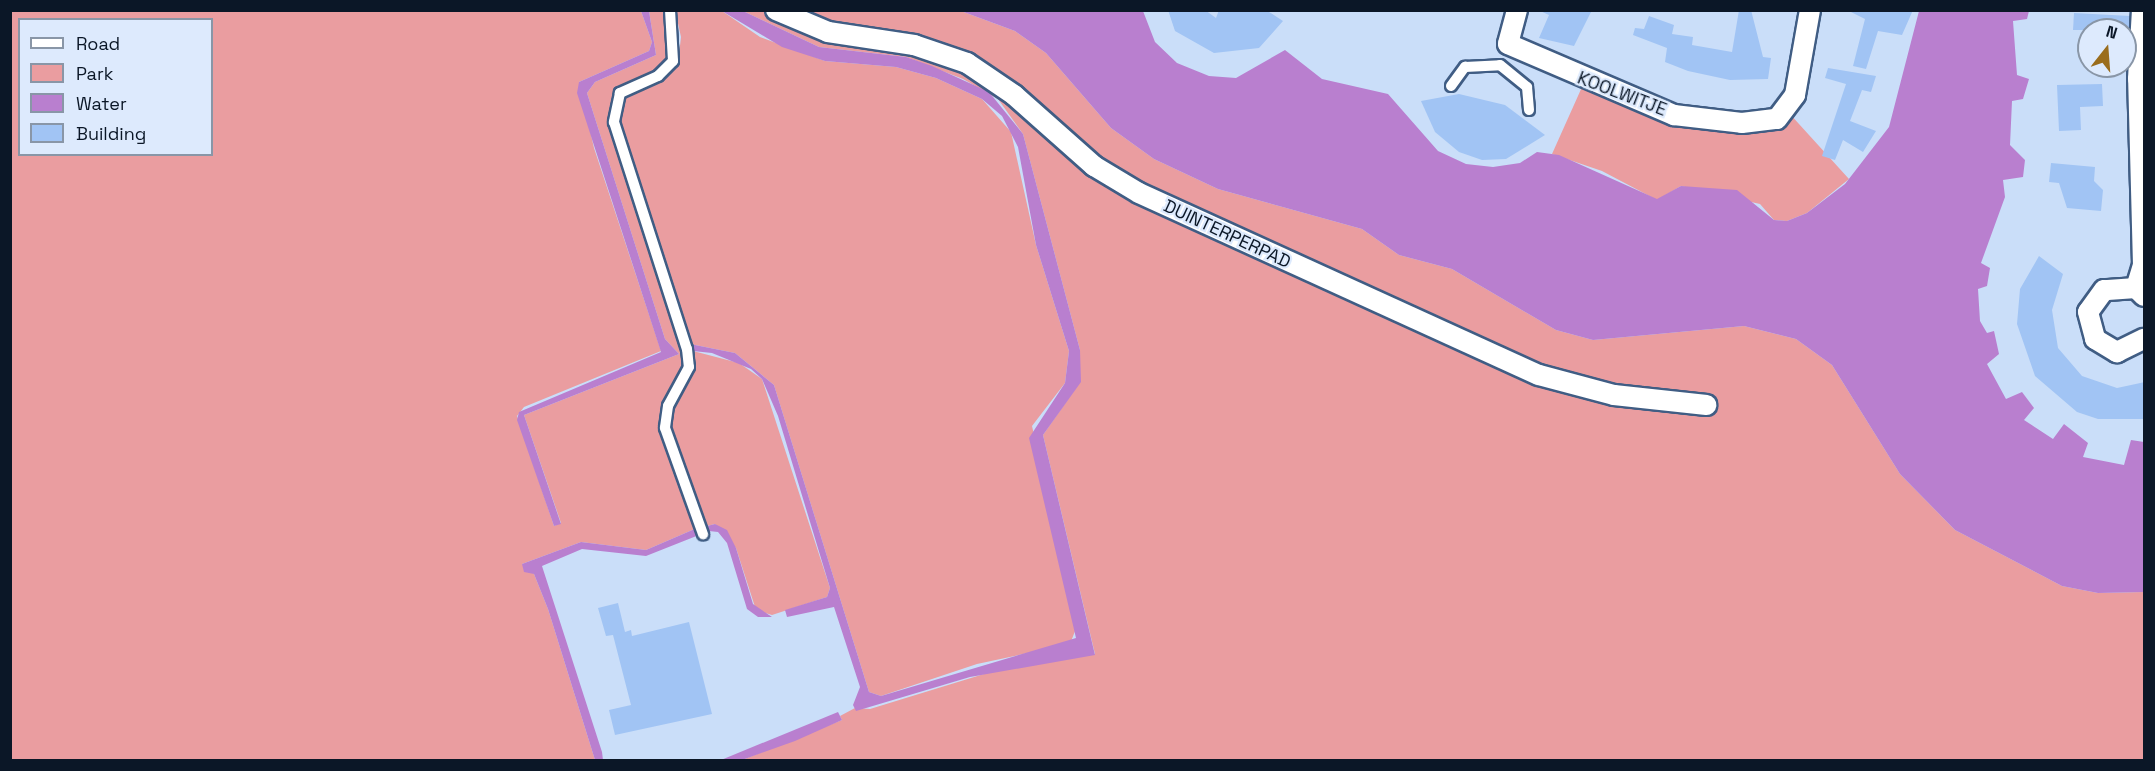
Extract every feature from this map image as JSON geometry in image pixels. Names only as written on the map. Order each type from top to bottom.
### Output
[{"type":"street","name":"DUINTERPERPAD","points":[[776,10],[828,32],[914,45],[967,63],[1014,95],[1094,166],[1139,193],[1530,371],[1614,395],[1706,405]]},
{"type":"street","points":[[1508,44],[1517,10]]},
{"type":"street","name":"KOOLWITJE","points":[[1508,44],[1674,114],[1742,123],[1777,119],[1795,95],[1810,10]]},
{"type":"street","points":[[2142,10],[2138,79],[2143,265],[2140,292],[2104,290],[2088,312],[2095,339],[2117,352],[2145,339]]},
{"type":"lane","points":[[670,10],[674,61],[658,76],[620,93],[614,122],[687,349],[689,367],[668,406],[665,428],[704,534]]},
{"type":"lane","points":[[1500,65],[1508,44]]},
{"type":"lane","points":[[1451,86],[1465,67],[1500,65],[1527,87],[1529,110]]},
{"type":"green space","points":[[675,10],[722,11],[760,37],[825,61],[896,67],[936,78],[982,99],[1011,132],[1036,245],[1069,351],[1065,383],[1032,426],[1077,626],[1070,644],[977,664],[881,696],[869,692],[774,385],[735,353],[690,344],[618,121],[624,97],[660,80],[678,63],[681,37]]},
{"type":"green space","points":[[10,11],[641,11],[652,42],[649,51],[579,82],[594,148],[661,351],[524,407],[517,416],[554,526],[561,523],[524,415],[679,354],[665,339],[587,93],[595,82],[656,55],[649,11],[665,11],[669,59],[656,71],[617,90],[609,123],[682,348],[684,367],[663,405],[661,428],[697,528],[646,550],[581,542],[522,564],[534,574],[548,609],[595,760],[11,760]]},
{"type":"green space","points":[[743,11],[767,11],[827,36],[913,50],[965,67],[1011,98],[1091,171],[1137,197],[1538,379],[1613,400],[1706,410],[1704,400],[1580,383],[1504,355],[1141,188],[1097,162],[1017,91],[969,58],[915,40],[829,27],[785,11],[961,11],[1015,31],[1046,53],[1111,128],[1154,159],[1218,189],[1362,229],[1399,255],[1452,269],[1556,330],[1593,340],[1744,326],[1796,339],[1832,365],[1900,474],[1955,530],[2062,586],[2098,593],[2144,592],[2144,760],[742,760],[842,720],[840,716],[855,708],[870,709],[997,670],[1095,654],[1043,435],[1080,382],[1080,350],[1023,134],[998,99],[963,79],[906,57],[819,47]]},
{"type":"green space","points":[[1582,87],[1658,116],[1789,113],[1849,179],[1807,213],[1787,221],[1774,220],[1760,204],[1681,186],[1657,200],[1602,171],[1552,154]]},
{"type":"green space","points":[[693,351],[739,363],[762,379],[830,588],[827,597],[772,615],[756,610],[736,548],[715,524],[707,526],[670,427],[672,408],[690,380]]},
{"type":"water","points":[[641,11],[649,11],[656,55],[595,82],[587,93],[665,339],[679,354],[524,415],[561,524],[554,526],[517,420],[519,412],[661,352],[577,93],[579,82],[649,51],[652,42]]},
{"type":"water","points":[[722,11],[743,11],[819,47],[906,57],[932,66],[989,92],[1023,134],[1080,350],[1081,382],[1043,435],[1095,655],[970,677],[856,711],[853,705],[860,687],[834,607],[787,617],[785,610],[827,597],[830,588],[778,416],[762,379],[751,369],[712,353],[693,351],[690,344],[735,353],[774,385],[869,692],[881,696],[1076,638],[1029,438],[1065,383],[1069,351],[1036,245],[1018,147],[1002,116],[982,99],[936,78],[896,67],[825,61],[782,47]]},
{"type":"water","points":[[961,11],[1143,11],[1155,42],[1177,63],[1209,76],[1236,78],[1285,50],[1322,79],[1388,94],[1438,151],[1466,164],[1493,167],[1520,163],[1537,152],[1559,155],[1657,199],[1681,186],[1737,190],[1774,220],[1787,221],[1807,213],[1845,184],[1889,127],[1919,11],[2029,11],[2027,19],[2013,21],[2017,75],[2029,79],[2023,99],[2012,101],[2010,145],[2025,160],[2023,177],[2003,180],[2005,197],[1981,263],[1990,268],[1987,286],[1978,289],[1980,321],[1987,333],[1994,331],[1999,354],[1987,364],[2006,399],[2022,392],[2034,408],[2024,420],[2053,439],[2064,424],[2088,443],[2083,457],[2124,465],[2131,440],[2144,442],[2144,592],[2098,593],[2062,586],[1955,530],[1900,474],[1832,365],[1796,339],[1744,326],[1593,340],[1556,330],[1452,269],[1399,255],[1362,229],[1218,189],[1154,159],[1111,128],[1046,53],[1015,31]]},
{"type":"water","points":[[715,524],[727,530],[736,548],[753,604],[772,617],[758,617],[747,609],[727,543],[718,532],[709,531],[707,526]]},
{"type":"water","points":[[697,528],[699,535],[646,556],[582,549],[542,566],[602,752],[603,760],[595,760],[548,609],[534,574],[524,572],[522,564],[581,542],[646,550]]},
{"type":"water","points":[[838,712],[842,720],[795,741],[742,760],[721,760]]},
{"type":"building","points":[[1168,10],[1205,10],[1216,18],[1219,10],[1266,10],[1283,21],[1259,48],[1214,53],[1175,31]]},
{"type":"building","points":[[1538,10],[1592,10],[1574,46],[1539,38],[1549,15]]},
{"type":"building","points":[[1739,10],[1751,10],[1763,57],[1771,58],[1768,79],[1730,80],[1688,71],[1665,62],[1667,48],[1633,35],[1635,28],[1644,29],[1649,16],[1674,25],[1672,34],[1693,37],[1692,45],[1732,52]]},
{"type":"building","points":[[1847,10],[1913,10],[1902,35],[1878,31],[1866,69],[1853,66],[1865,19]]},
{"type":"building","points":[[2074,13],[2130,16],[2130,18],[2077,18],[2077,30],[2073,30]]},
{"type":"building","points":[[1828,68],[1876,76],[1871,92],[1862,90],[1850,121],[1876,131],[1863,152],[1843,140],[1835,160],[1822,156],[1846,84],[1825,78]]},
{"type":"building","points":[[2102,84],[2103,106],[2080,107],[2081,130],[2059,131],[2057,85]]},
{"type":"building","points":[[1459,94],[1505,105],[1545,135],[1506,159],[1482,160],[1459,152],[1435,132],[1421,101]]},
{"type":"building","points":[[2051,163],[2095,167],[2094,181],[2103,190],[2101,211],[2067,208],[2059,183],[2049,182]]},
{"type":"building","points":[[2039,256],[2063,274],[2052,310],[2058,348],[2082,376],[2117,388],[2145,382],[2145,419],[2098,419],[2077,412],[2035,376],[2017,324],[2020,289]]},
{"type":"building","points":[[618,603],[625,632],[631,630],[632,636],[689,622],[712,714],[615,735],[609,710],[631,705],[613,635],[606,636],[598,608]]}]
